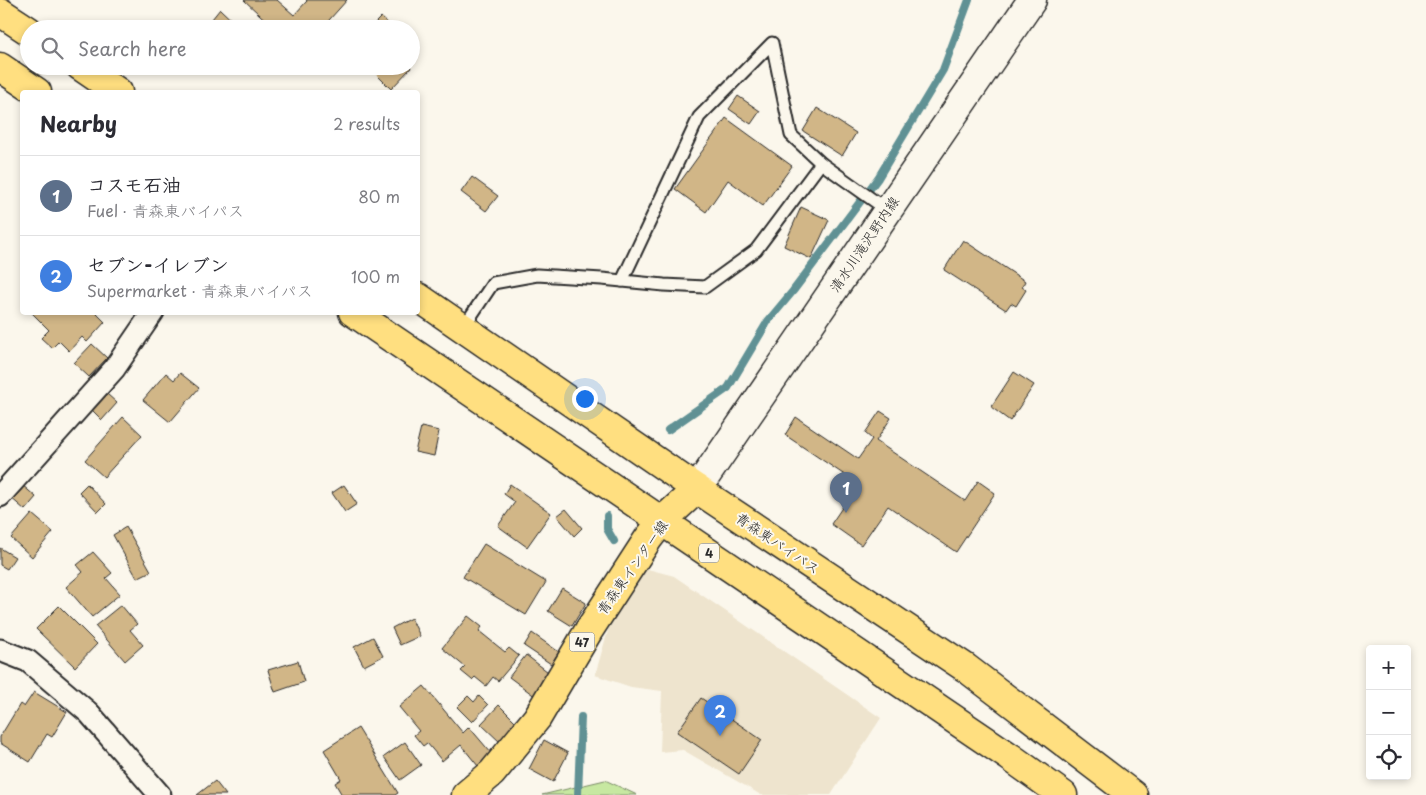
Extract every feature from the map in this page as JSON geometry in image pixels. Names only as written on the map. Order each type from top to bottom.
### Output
[{"type":"main road","name":"清水川滝沢野内線","points":[[697,489],[880,205],[1032,0]]},
{"type":"main road","points":[[0,12],[20,25]]},
{"type":"main road","points":[[0,67],[32,90]]},
{"type":"main road","points":[[92,75],[115,90]]},
{"type":"main road","name":"青森東バイパス","points":[[420,298],[697,489],[966,668],[1133,795]]},
{"type":"main road","name":"4","points":[[356,315],[1010,757],[1063,795]]},
{"type":"main road","name":"青森東インター線","points":[[466,795],[492,773],[537,718],[589,630],[662,521],[697,489]]},
{"type":"street","points":[[0,496],[114,370],[150,315]]},
{"type":"street","points":[[0,650],[28,661],[89,713],[160,795]]},
{"type":"lane","points":[[622,281],[699,117],[772,43],[791,135],[822,162],[880,205]]},
{"type":"lane","points":[[462,328],[494,283],[537,274],[705,287],[756,250],[822,162]]},
{"type":"shaded area","points":[[644,568],[674,576],[881,718],[831,795],[761,795],[683,750],[660,752],[662,691],[631,687],[595,675],[612,617]]},
{"type":"green space","points":[[605,780],[637,795],[542,795]]},
{"type":"building","points":[[244,0],[277,0],[294,15],[306,0],[347,0],[329,20],[265,20]]},
{"type":"building","points":[[220,9],[232,20],[211,20]]},
{"type":"building","points":[[377,75],[404,75],[391,89]]},
{"type":"building","points":[[738,96],[760,111],[751,124],[729,109]]},
{"type":"building","points":[[817,108],[856,133],[842,156],[803,131]]},
{"type":"building","points":[[726,118],[792,166],[763,206],[728,180],[706,212],[675,189]]},
{"type":"building","points":[[472,177],[498,196],[486,211],[461,192]]},
{"type":"building","points":[[801,207],[829,220],[811,259],[784,246]]},
{"type":"building","points":[[963,240],[1025,281],[1022,287],[1026,290],[1016,306],[1011,303],[1006,310],[944,270]]},
{"type":"building","points":[[34,315],[98,315],[105,322],[87,342],[82,337],[69,351],[59,341],[52,348],[41,338],[49,330]]},
{"type":"building","points":[[92,344],[107,358],[89,377],[74,363]]},
{"type":"building","points":[[1014,372],[1034,385],[1010,421],[991,407]]},
{"type":"building","points":[[166,373],[174,380],[180,373],[199,388],[170,422],[143,400]]},
{"type":"building","points":[[107,394],[117,403],[102,420],[92,410]]},
{"type":"building","points":[[880,411],[891,418],[876,441],[965,501],[978,481],[995,493],[956,552],[888,506],[861,545],[831,524],[858,484],[785,435],[796,417],[858,459],[872,439],[865,433]]},
{"type":"building","points":[[123,417],[142,435],[104,477],[85,460]]},
{"type":"building","points":[[421,427],[439,431],[434,456],[415,452]]},
{"type":"building","points":[[21,484],[36,497],[25,510],[10,497]]},
{"type":"building","points":[[87,484],[106,504],[98,512],[79,492]]},
{"type":"building","points":[[510,484],[551,513],[527,547],[498,526],[515,502],[504,494]]},
{"type":"building","points":[[344,485],[357,504],[345,512],[332,493]]},
{"type":"building","points":[[566,509],[582,528],[574,536],[557,516]]},
{"type":"building","points":[[32,514],[53,532],[32,557],[11,538]]},
{"type":"building","points":[[126,527],[151,571],[137,578],[113,535]]},
{"type":"building","points":[[484,544],[546,582],[526,615],[463,577]]},
{"type":"building","points":[[0,548],[15,557],[7,569],[0,565]]},
{"type":"building","points":[[93,552],[112,573],[106,578],[120,594],[92,617],[66,587],[83,572],[77,565]]},
{"type":"building","points":[[562,588],[586,603],[572,626],[548,611]]},
{"type":"building","points":[[121,605],[137,624],[130,630],[143,645],[125,661],[95,626]]},
{"type":"building","points":[[59,606],[97,644],[75,667],[36,629]]},
{"type":"building","points":[[468,616],[482,627],[479,631],[505,652],[509,648],[519,656],[498,681],[493,677],[486,686],[475,677],[472,680],[461,671],[465,667],[442,648]]},
{"type":"building","points":[[411,618],[420,636],[400,645],[392,628]]},
{"type":"building","points":[[532,633],[559,652],[551,664],[524,646]]},
{"type":"building","points":[[373,637],[383,656],[364,666],[354,647]]},
{"type":"building","points":[[526,655],[552,675],[536,697],[509,677]]},
{"type":"building","points":[[298,661],[304,682],[275,692],[268,670]]},
{"type":"building","points":[[424,686],[463,733],[469,727],[492,754],[478,766],[461,745],[442,761],[427,743],[423,746],[414,735],[419,731],[399,707]]},
{"type":"building","points":[[34,692],[67,712],[52,737],[47,734],[30,762],[0,743],[0,737],[20,704],[24,707]]},
{"type":"building","points":[[468,696],[474,702],[479,696],[488,705],[472,722],[457,707]]},
{"type":"building","points":[[701,698],[762,740],[739,774],[677,732]]},
{"type":"building","points":[[499,705],[519,725],[502,744],[481,724]]},
{"type":"building","points":[[358,728],[398,793],[395,795],[342,795],[335,783],[341,779],[324,750]]},
{"type":"building","points":[[544,740],[568,753],[553,782],[529,769]]},
{"type":"building","points":[[405,742],[421,765],[400,780],[384,757]]},
{"type":"building","points":[[215,781],[226,795],[197,795]]},
{"type":"waterway","points":[[668,430],[728,388],[768,321],[793,291],[878,178],[943,70],[969,0]]},
{"type":"waterway","points":[[607,516],[607,529],[614,541]]},
{"type":"waterway","points":[[578,795],[581,717]]},
{"type":"place","name":"コスモ石油","points":[[846,513]]},
{"type":"place","name":"セブン-イレブン","points":[[720,736]]}]
